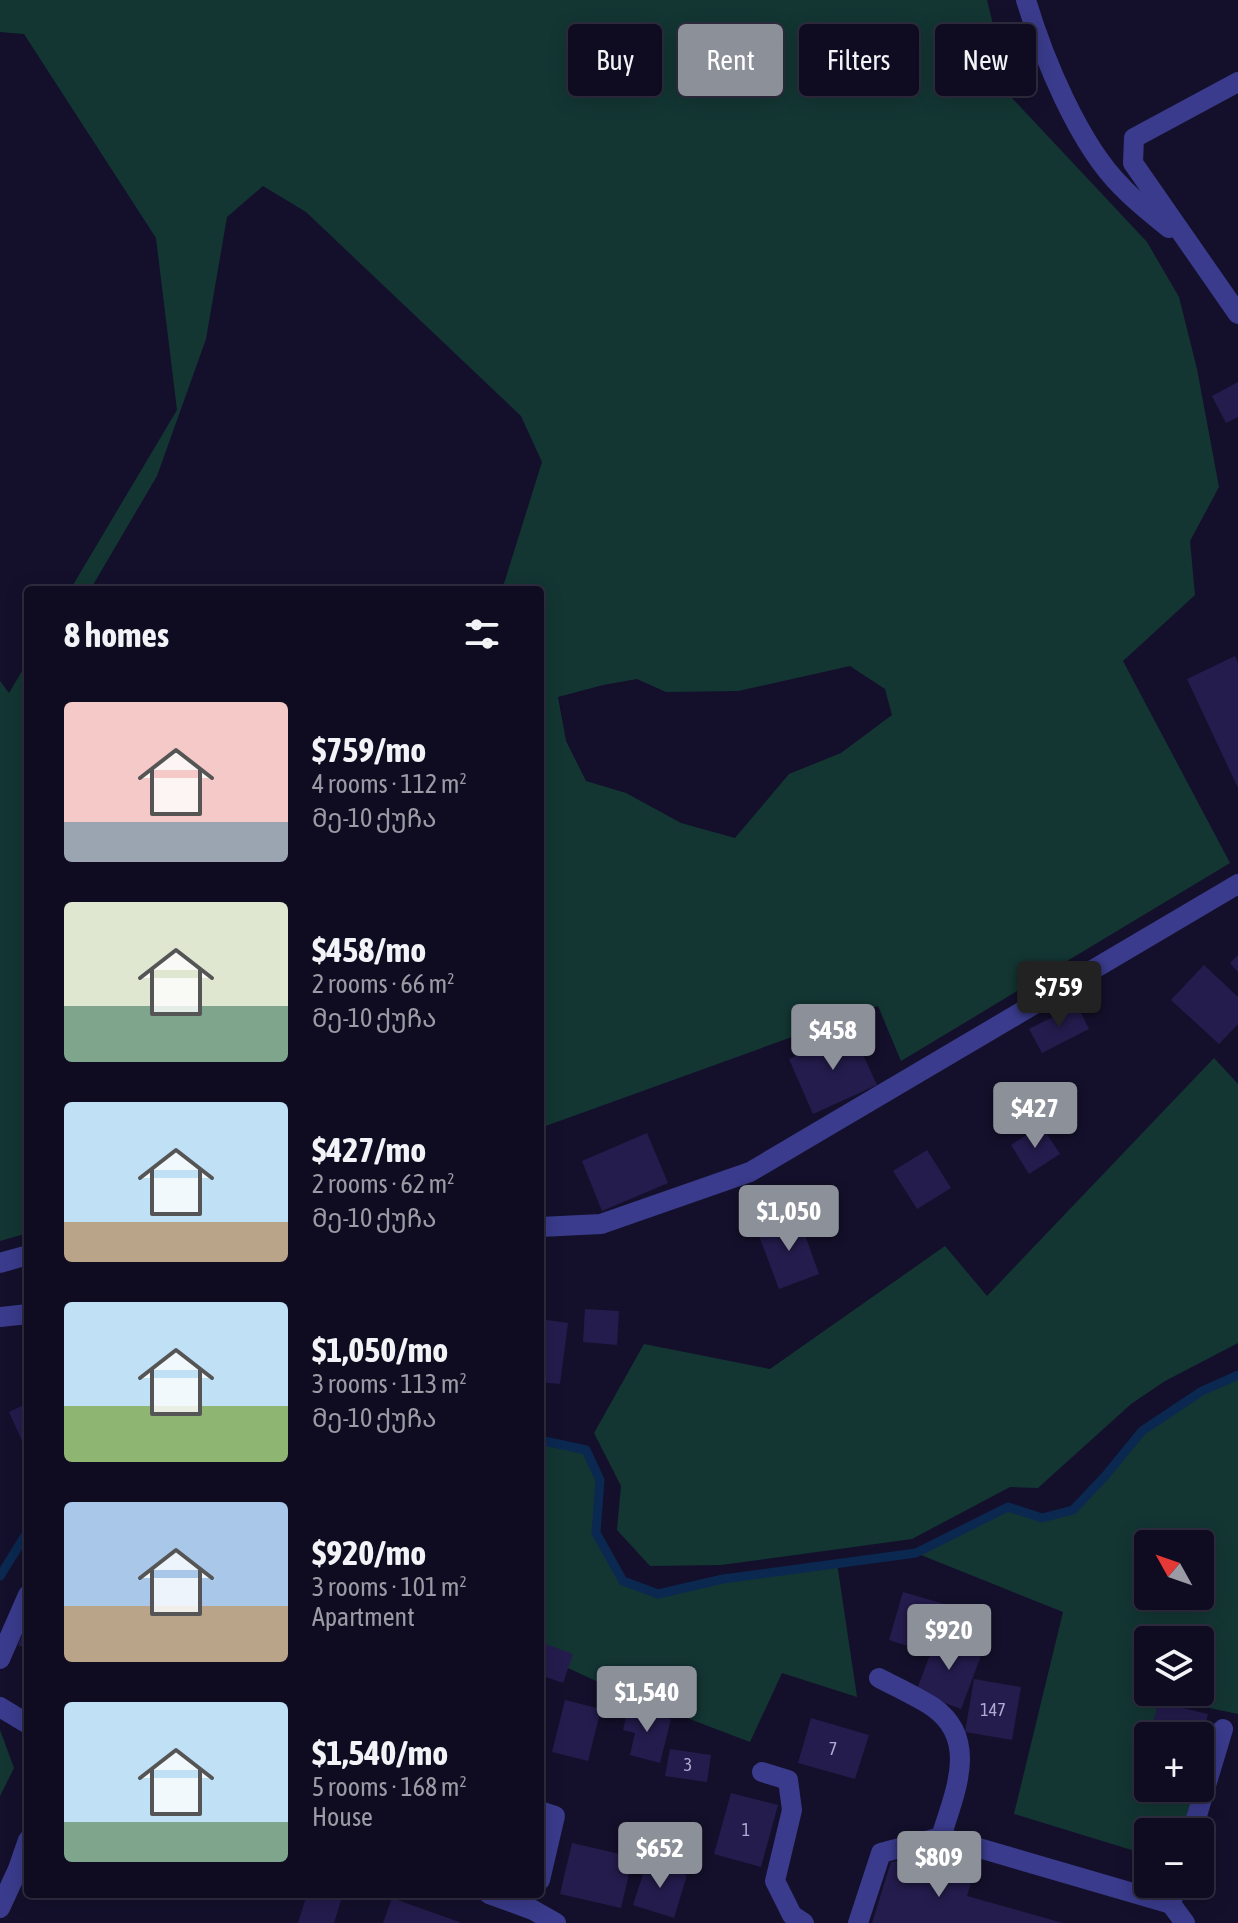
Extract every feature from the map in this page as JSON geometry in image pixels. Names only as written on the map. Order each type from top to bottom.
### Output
[{"type":"street","points":[[1026,0],[1062,93],[1090,148],[1120,186],[1193,249]]},
{"type":"street","points":[[1238,82],[1134,138],[1133,163],[1238,314]]},
{"type":"street","points":[[544,1227],[601,1224],[750,1172],[1238,884]]},
{"type":"street","points":[[0,1263],[24,1256]]},
{"type":"street","points":[[0,1317],[24,1314]]},
{"type":"street","points":[[0,1659],[24,1604]]},
{"type":"street","points":[[879,1678],[934,1708],[951,1725],[961,1752],[961,1769],[941,1837]]},
{"type":"street","points":[[0,1707],[24,1722]]},
{"type":"street","points":[[1196,1818],[1223,1729]]},
{"type":"street","points":[[762,1772],[788,1780],[792,1810],[775,1881],[792,1915],[804,1923]]},
{"type":"street","points":[[544,1812],[555,1816],[544,1863]]},
{"type":"street","points":[[858,1923],[881,1853],[941,1837],[1171,1904],[1185,1923]]},
{"type":"street","points":[[0,1908],[24,1852]]},
{"type":"street","points":[[512,1898],[535,1902],[556,1923]]},
{"type":"street","points":[[1171,1904],[1173,1898]]},
{"type":"green space","points":[[0,0],[987,0],[993,24],[935,24],[935,96],[1011,96],[1147,242],[1179,297],[1197,369],[1219,487],[1190,541],[1195,595],[1123,661],[1230,863],[901,1061],[878,1006],[544,1127],[544,586],[503,586],[542,462],[521,416],[306,212],[263,186],[227,217],[206,339],[157,476],[92,586],[72,586],[177,410],[156,238],[24,34],[0,32]],"holes":[[[850,666],[885,689],[892,715],[841,753],[789,774],[735,838],[681,823],[626,793],[586,781],[566,741],[558,697],[637,679],[666,692],[738,691]]]},
{"type":"green space","points":[[24,668],[24,1234],[0,1241],[0,681],[9,693]]},
{"type":"green space","points":[[1214,1058],[1238,1084],[1238,1343],[1165,1381],[1131,1404],[1038,1488],[1010,1487],[912,1539],[721,1565],[650,1566],[617,1530],[621,1486],[594,1433],[644,1344],[770,1369],[945,1246],[987,1296]]},
{"type":"green space","points":[[1238,1375],[1238,1714],[1200,1706],[1214,1706],[1214,1626],[1134,1626],[1134,1706],[1180,1706],[1175,1722],[1134,1722],[1134,1802],[1191,1802],[1186,1818],[1134,1818],[1134,1851],[1014,1814],[1063,1612],[916,1553],[1008,1507],[1042,1518],[1073,1510],[1142,1431],[1202,1391]]},
{"type":"green space","points":[[544,1441],[586,1450],[600,1480],[596,1533],[623,1581],[658,1594],[723,1579],[837,1563],[857,1697],[782,1673],[750,1742],[624,1694],[544,1657]]},
{"type":"green space","points":[[0,1730],[14,1768],[0,1796]]},
{"type":"building","points":[[1238,382],[1238,417],[1226,423],[1212,396]]},
{"type":"building","points":[[1235,656],[1238,663],[1238,788],[1187,679]]},
{"type":"building","points":[[1238,955],[1238,972],[1230,963]]},
{"type":"building","points":[[1204,965],[1238,997],[1238,1024],[1219,1044],[1171,1000]]},
{"type":"building","points":[[1077,1005],[1089,1029],[1042,1053],[1029,1029]]},
{"type":"building","points":[[852,1031],[877,1085],[813,1114],[789,1059]]},
{"type":"building","points":[[1041,1125],[1060,1154],[1029,1174],[1011,1145]]},
{"type":"building","points":[[647,1133],[668,1183],[602,1211],[582,1161]]},
{"type":"building","points":[[927,1150],[951,1188],[917,1209],[893,1171]]},
{"type":"building","points":[[799,1218],[819,1274],[779,1289],[758,1233]]},
{"type":"building","points":[[585,1309],[619,1311],[617,1345],[583,1342]]},
{"type":"building","points":[[544,1320],[568,1323],[560,1384],[544,1382]]},
{"type":"building","points":[[24,1405],[24,1445],[9,1412]]},
{"type":"building","points":[[903,1592],[944,1604],[929,1653],[889,1640]]},
{"type":"building","points":[[24,1631],[24,1647],[18,1645]]},
{"type":"building","points":[[937,1636],[982,1653],[961,1709],[916,1692]]},
{"type":"building","points":[[544,1643],[573,1654],[563,1683],[544,1676]]},
{"type":"building","points":[[974,1679],[1021,1687],[1012,1740],[965,1732]]},
{"type":"building","points":[[565,1700],[601,1709],[588,1761],[552,1752]]},
{"type":"building","points":[[1157,1706],[1175,1706],[1208,1714],[1206,1722],[1153,1722]]},
{"type":"building","points":[[628,1708],[671,1719],[660,1763],[630,1755],[635,1733],[623,1730]]},
{"type":"building","points":[[811,1718],[869,1735],[855,1779],[798,1763]]},
{"type":"building","points":[[670,1749],[711,1755],[707,1782],[665,1776]]},
{"type":"building","points":[[731,1793],[778,1805],[761,1867],[714,1854]]},
{"type":"building","points":[[572,1843],[633,1857],[621,1908],[560,1894]]},
{"type":"building","points":[[909,1859],[973,1876],[967,1896],[1063,1923],[872,1923],[891,1862]]},
{"type":"building","points":[[647,1862],[687,1875],[674,1918],[633,1905]]},
{"type":"building","points":[[306,1898],[342,1898],[334,1923],[298,1923]]},
{"type":"building","points":[[392,1898],[462,1923],[383,1923]]},
{"type":"waterway","points":[[544,1441],[586,1450],[600,1480],[596,1533],[623,1581],[658,1594],[723,1579],[916,1553],[1008,1507],[1042,1518],[1073,1510],[1142,1431],[1202,1391],[1238,1375]]},
{"type":"waterway","points":[[0,1576],[24,1537]]}]
